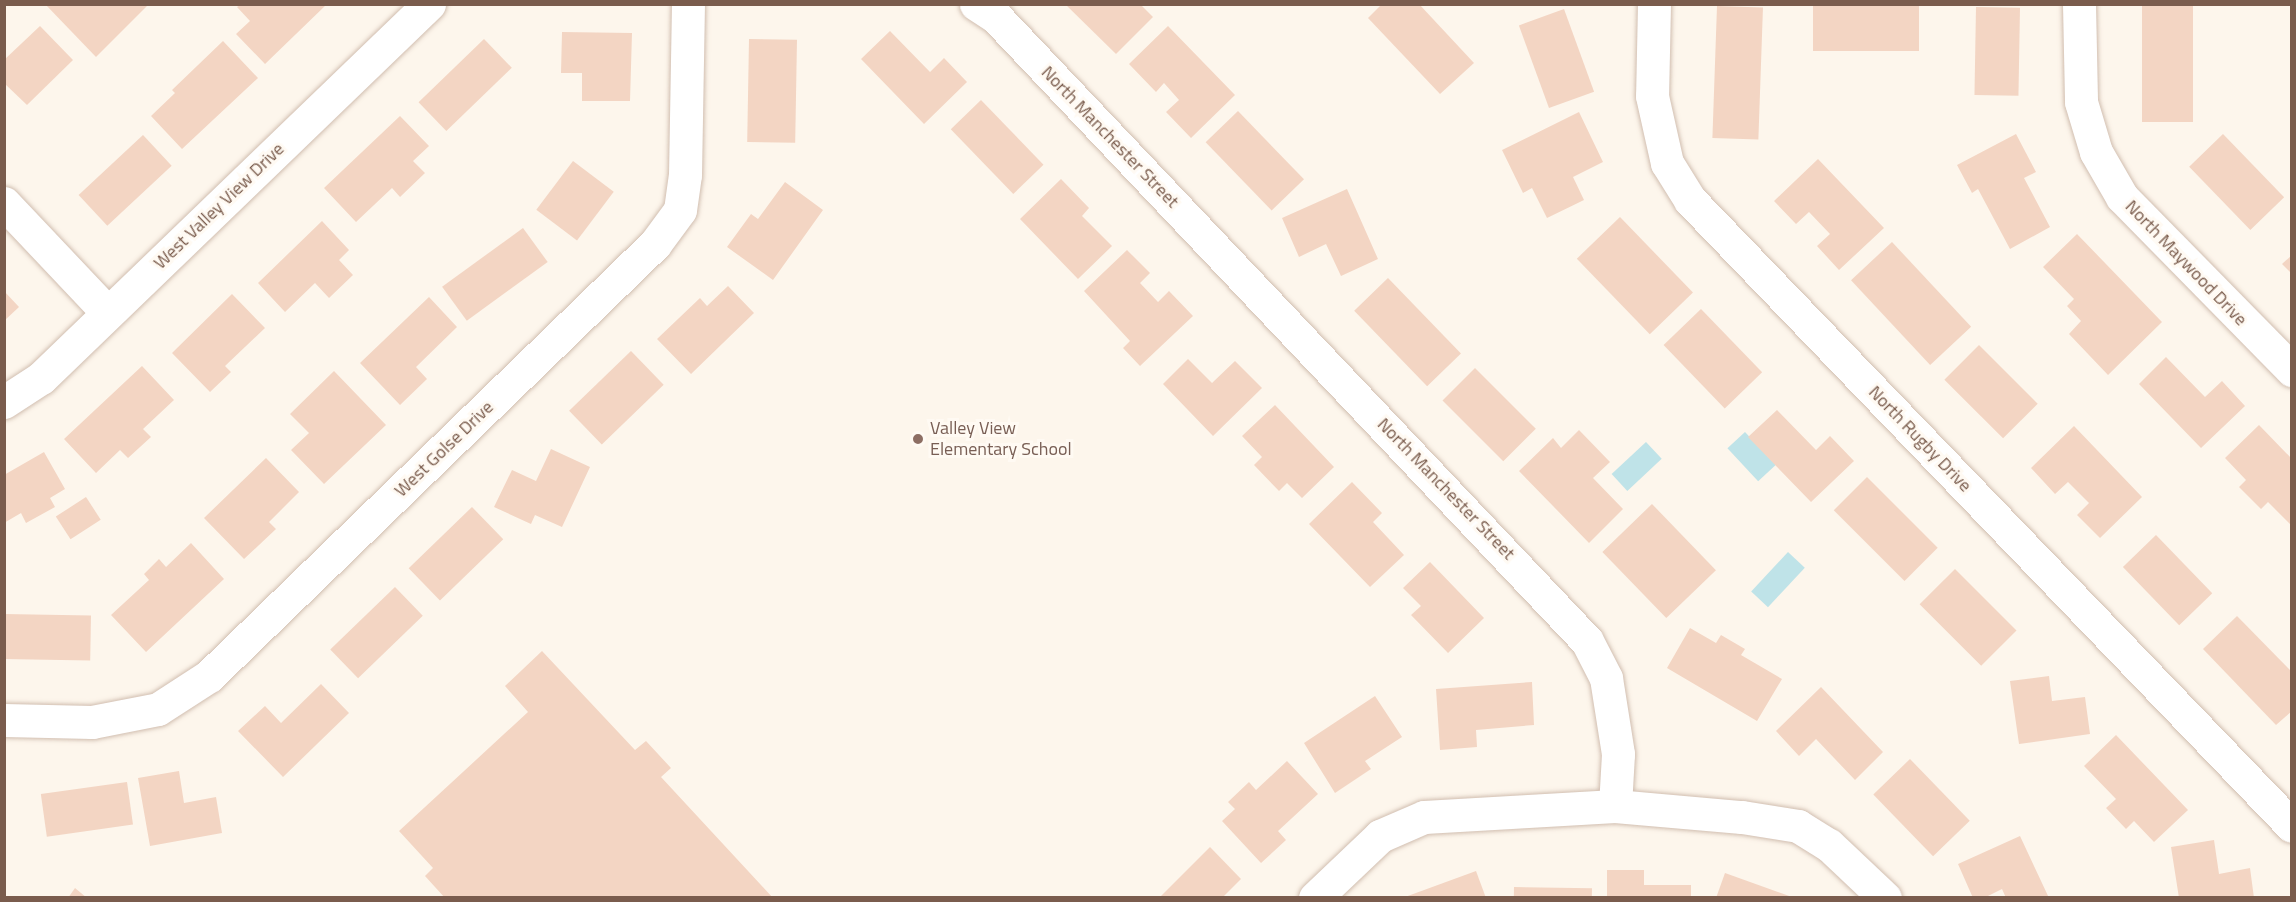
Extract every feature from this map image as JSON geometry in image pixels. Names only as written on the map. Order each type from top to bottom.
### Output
[{"type":"street","name":"West Valley View Drive","points":[[4,402],[41,378],[429,4]]},
{"type":"street","name":"West Golse Drive","points":[[4,720],[92,722],[158,709],[210,676],[655,244],[680,210],[686,175],[688,4]]},
{"type":"street","name":"North Manchester Street","points":[[976,4],[1004,26],[1587,641],[1606,678],[1618,754],[1616,806]]},
{"type":"street","name":"North Rugby Drive","points":[[1654,4],[1652,96],[1667,164],[1690,200],[2292,826]]},
{"type":"street","name":"North Maywood Drive","points":[[2079,4],[2081,102],[2101,161],[2122,197],[2292,370]]},
{"type":"street","points":[[4,203],[108,313]]},
{"type":"street","points":[[1315,897],[1380,836],[1424,817],[1616,806],[1742,817],[1798,826],[1829,845],[1885,897]]},
{"type":"water","points":[[1745,432],[1776,465],[1758,481],[1727,448]]},
{"type":"water","points":[[1646,442],[1662,459],[1627,491],[1612,474]]},
{"type":"water","points":[[1788,552],[1805,568],[1768,607],[1751,591]]},
{"type":"building","points":[[45,4],[149,4],[96,57]]},
{"type":"building","points":[[1065,4],[1140,4],[1153,17],[1116,54]]},
{"type":"building","points":[[1382,4],[1419,4],[1474,63],[1440,94],[1368,18]]},
{"type":"building","points":[[1813,4],[1919,4],[1919,51],[1813,51]]},
{"type":"building","points":[[2142,4],[2193,4],[2193,122],[2142,122]]},
{"type":"building","points":[[240,5],[326,5],[265,64],[236,34],[250,21],[237,7]]},
{"type":"building","points":[[1717,6],[1763,8],[1758,140],[1712,138]]},
{"type":"building","points":[[1976,7],[2020,8],[2018,96],[1974,95]]},
{"type":"building","points":[[1564,9],[1594,92],[1549,108],[1519,25]]},
{"type":"building","points":[[40,26],[73,60],[27,105],[4,83],[4,60]]},
{"type":"building","points":[[1168,26],[1235,95],[1191,138],[1166,112],[1179,100],[1164,83],[1156,92],[1129,64]]},
{"type":"building","points":[[890,31],[930,72],[944,58],[967,82],[924,124],[861,59]]},
{"type":"building","points":[[562,32],[632,33],[630,101],[582,101],[582,73],[561,73]]},
{"type":"building","points":[[484,39],[512,68],[446,131],[419,102]]},
{"type":"building","points":[[749,39],[797,40],[795,143],[747,142]]},
{"type":"building","points":[[223,41],[258,78],[182,149],[151,116],[175,93],[172,90]]},
{"type":"building","points":[[981,100],[1044,165],[1013,194],[951,129]]},
{"type":"building","points":[[1238,111],[1304,179],[1272,211],[1206,142]]},
{"type":"building","points":[[1579,112],[1603,162],[1573,177],[1584,200],[1547,218],[1532,188],[1523,193],[1502,150]]},
{"type":"building","points":[[400,116],[429,146],[413,161],[425,173],[400,197],[392,188],[356,222],[324,188]]},
{"type":"building","points":[[2016,134],[2036,172],[2024,178],[2050,227],[2010,249],[1978,189],[1972,193],[1957,165]]},
{"type":"building","points":[[2223,134],[2284,197],[2250,230],[2189,167]]},
{"type":"building","points":[[143,135],[172,166],[107,226],[79,195]]},
{"type":"building","points":[[1818,159],[1884,228],[1839,270],[1817,246],[1830,234],[1809,212],[1796,224],[1774,201]]},
{"type":"building","points":[[573,161],[614,192],[577,240],[536,210]]},
{"type":"building","points":[[1061,179],[1089,208],[1082,216],[1112,246],[1078,279],[1020,219]]},
{"type":"building","points":[[785,182],[823,210],[773,280],[727,247],[751,214],[758,219]]},
{"type":"building","points":[[1347,189],[1378,259],[1341,276],[1326,244],[1299,257],[1282,218]]},
{"type":"building","points":[[1620,217],[1693,293],[1650,334],[1577,259]]},
{"type":"building","points":[[322,221],[349,250],[339,260],[353,275],[329,298],[315,283],[285,312],[258,283]]},
{"type":"building","points":[[523,228],[548,262],[467,321],[442,287]]},
{"type":"building","points":[[2077,234],[2162,322],[2108,375],[2069,334],[2081,321],[2067,306],[2074,299],[2043,267]]},
{"type":"building","points":[[1892,242],[1971,327],[1930,365],[1851,280]]},
{"type":"building","points":[[1127,250],[1150,273],[1140,283],[1158,302],[1169,291],[1193,316],[1140,366],[1123,348],[1130,341],[1084,291]]},
{"type":"building","points":[[2292,255],[2292,274],[2282,264]]},
{"type":"building","points":[[1388,278],[1461,354],[1427,386],[1354,311]]},
{"type":"building","points":[[728,286],[754,313],[691,374],[657,339],[700,298],[707,306]]},
{"type":"building","points":[[4,291],[19,307],[4,321]]},
{"type":"building","points":[[232,294],[265,328],[225,366],[231,372],[210,392],[172,353]]},
{"type":"building","points":[[429,297],[457,327],[416,367],[427,379],[400,405],[360,363]]},
{"type":"building","points":[[1701,309],[1762,372],[1725,408],[1664,345]]},
{"type":"building","points":[[1979,345],[2038,404],[2003,438],[1944,380]]},
{"type":"building","points":[[631,351],[664,385],[602,445],[569,411]]},
{"type":"building","points":[[2166,357],[2205,397],[2222,381],[2245,406],[2201,448],[2139,384]]},
{"type":"building","points":[[1188,359],[1212,383],[1235,361],[1262,388],[1213,436],[1163,384]]},
{"type":"building","points":[[142,366],[174,400],[143,429],[151,437],[128,458],[120,450],[96,473],[64,439]]},
{"type":"building","points":[[1475,368],[1536,429],[1503,461],[1442,401]]},
{"type":"building","points":[[334,371],[386,425],[324,484],[291,450],[309,433],[290,414]]},
{"type":"building","points":[[1275,405],[1334,467],[1302,498],[1287,483],[1279,491],[1254,465],[1262,457],[1242,436]]},
{"type":"building","points":[[1777,410],[1816,450],[1830,436],[1854,461],[1811,502],[1748,437]]},
{"type":"building","points":[[2259,425],[2292,459],[2292,526],[2268,502],[2261,509],[2239,487],[2246,480],[2225,458]]},
{"type":"building","points":[[2074,426],[2142,497],[2100,538],[2077,515],[2089,503],[2068,482],[2055,494],[2031,468]]},
{"type":"building","points":[[1579,430],[1610,462],[1593,478],[1623,509],[1589,543],[1519,471],[1553,438],[1561,448]]},
{"type":"building","points":[[551,449],[590,467],[562,527],[535,515],[531,524],[494,507],[512,470],[536,481]]},
{"type":"building","points":[[44,452],[65,489],[50,498],[55,507],[26,523],[21,513],[4,523],[4,475]]},
{"type":"building","points":[[266,458],[299,492],[269,522],[276,529],[244,559],[204,518]]},
{"type":"building","points":[[1867,477],[1938,548],[1904,581],[1834,510]]},
{"type":"building","points":[[1352,482],[1382,513],[1373,522],[1404,555],[1370,587],[1309,524]]},
{"type":"building","points":[[86,497],[101,520],[71,539],[56,517]]},
{"type":"building","points":[[1652,504],[1716,570],[1666,618],[1602,552]]},
{"type":"building","points":[[472,507],[503,539],[440,601],[409,568]]},
{"type":"building","points":[[2156,535],[2212,593],[2179,625],[2123,567]]},
{"type":"building","points":[[191,543],[224,579],[146,652],[111,615],[149,580],[144,574],[159,559],[166,567]]},
{"type":"building","points":[[1430,562],[1484,618],[1448,653],[1411,615],[1421,606],[1403,588]]},
{"type":"building","points":[[1955,569],[2017,631],[1981,666],[1920,604]]},
{"type":"building","points":[[395,587],[423,616],[358,678],[330,650]]},
{"type":"building","points":[[4,614],[91,616],[90,661],[4,659]]},
{"type":"building","points":[[2237,616],[2292,672],[2292,711],[2276,725],[2203,649]]},
{"type":"building","points":[[1690,628],[1716,643],[1721,635],[1745,649],[1741,655],[1782,679],[1757,721],[1667,668]]},
{"type":"building","points":[[542,651],[635,750],[646,741],[671,768],[661,777],[773,898],[445,898],[425,876],[433,868],[399,831],[528,712],[505,686]]},
{"type":"building","points":[[2049,676],[2052,701],[2085,697],[2090,734],[2019,744],[2010,681]]},
{"type":"building","points":[[1532,682],[1534,725],[1476,730],[1477,747],[1440,750],[1436,689]]},
{"type":"building","points":[[321,684],[349,713],[283,777],[238,731],[265,706],[281,723]]},
{"type":"building","points":[[1821,687],[1883,752],[1855,780],[1816,739],[1799,756],[1776,731]]},
{"type":"building","points":[[1375,696],[1402,737],[1365,761],[1371,769],[1335,793],[1304,743]]},
{"type":"building","points":[[2116,735],[2188,810],[2154,842],[2134,821],[2126,829],[2106,808],[2116,799],[2084,766]]},
{"type":"building","points":[[1910,759],[1970,821],[1933,856],[1873,794]]},
{"type":"building","points":[[1287,761],[1318,794],[1278,831],[1286,840],[1261,863],[1222,821],[1235,809],[1228,802],[1249,782],[1256,790]]},
{"type":"building","points":[[179,771],[184,803],[216,797],[222,833],[150,846],[138,778]]},
{"type":"building","points":[[127,782],[133,825],[47,837],[41,794]]},
{"type":"building","points":[[2020,836],[2049,898],[2006,898],[2002,889],[1984,898],[1973,898],[1958,864]]},
{"type":"building","points":[[2214,840],[2219,874],[2250,868],[2254,898],[2179,898],[2171,847]]},
{"type":"building","points":[[1210,847],[1241,879],[1222,898],[1159,898]]},
{"type":"building","points":[[1607,870],[1644,870],[1644,885],[1691,885],[1691,898],[1607,898]]},
{"type":"building","points":[[1476,871],[1486,898],[1405,897]]},
{"type":"building","points":[[1725,873],[1792,897],[1792,898],[1716,898]]},
{"type":"building","points":[[1514,887],[1592,888],[1592,898],[1514,898]]},
{"type":"building","points":[[75,888],[87,898],[68,898]]},
{"type":"place","name":"Valley View Elementary School","points":[[918,439]]}]
